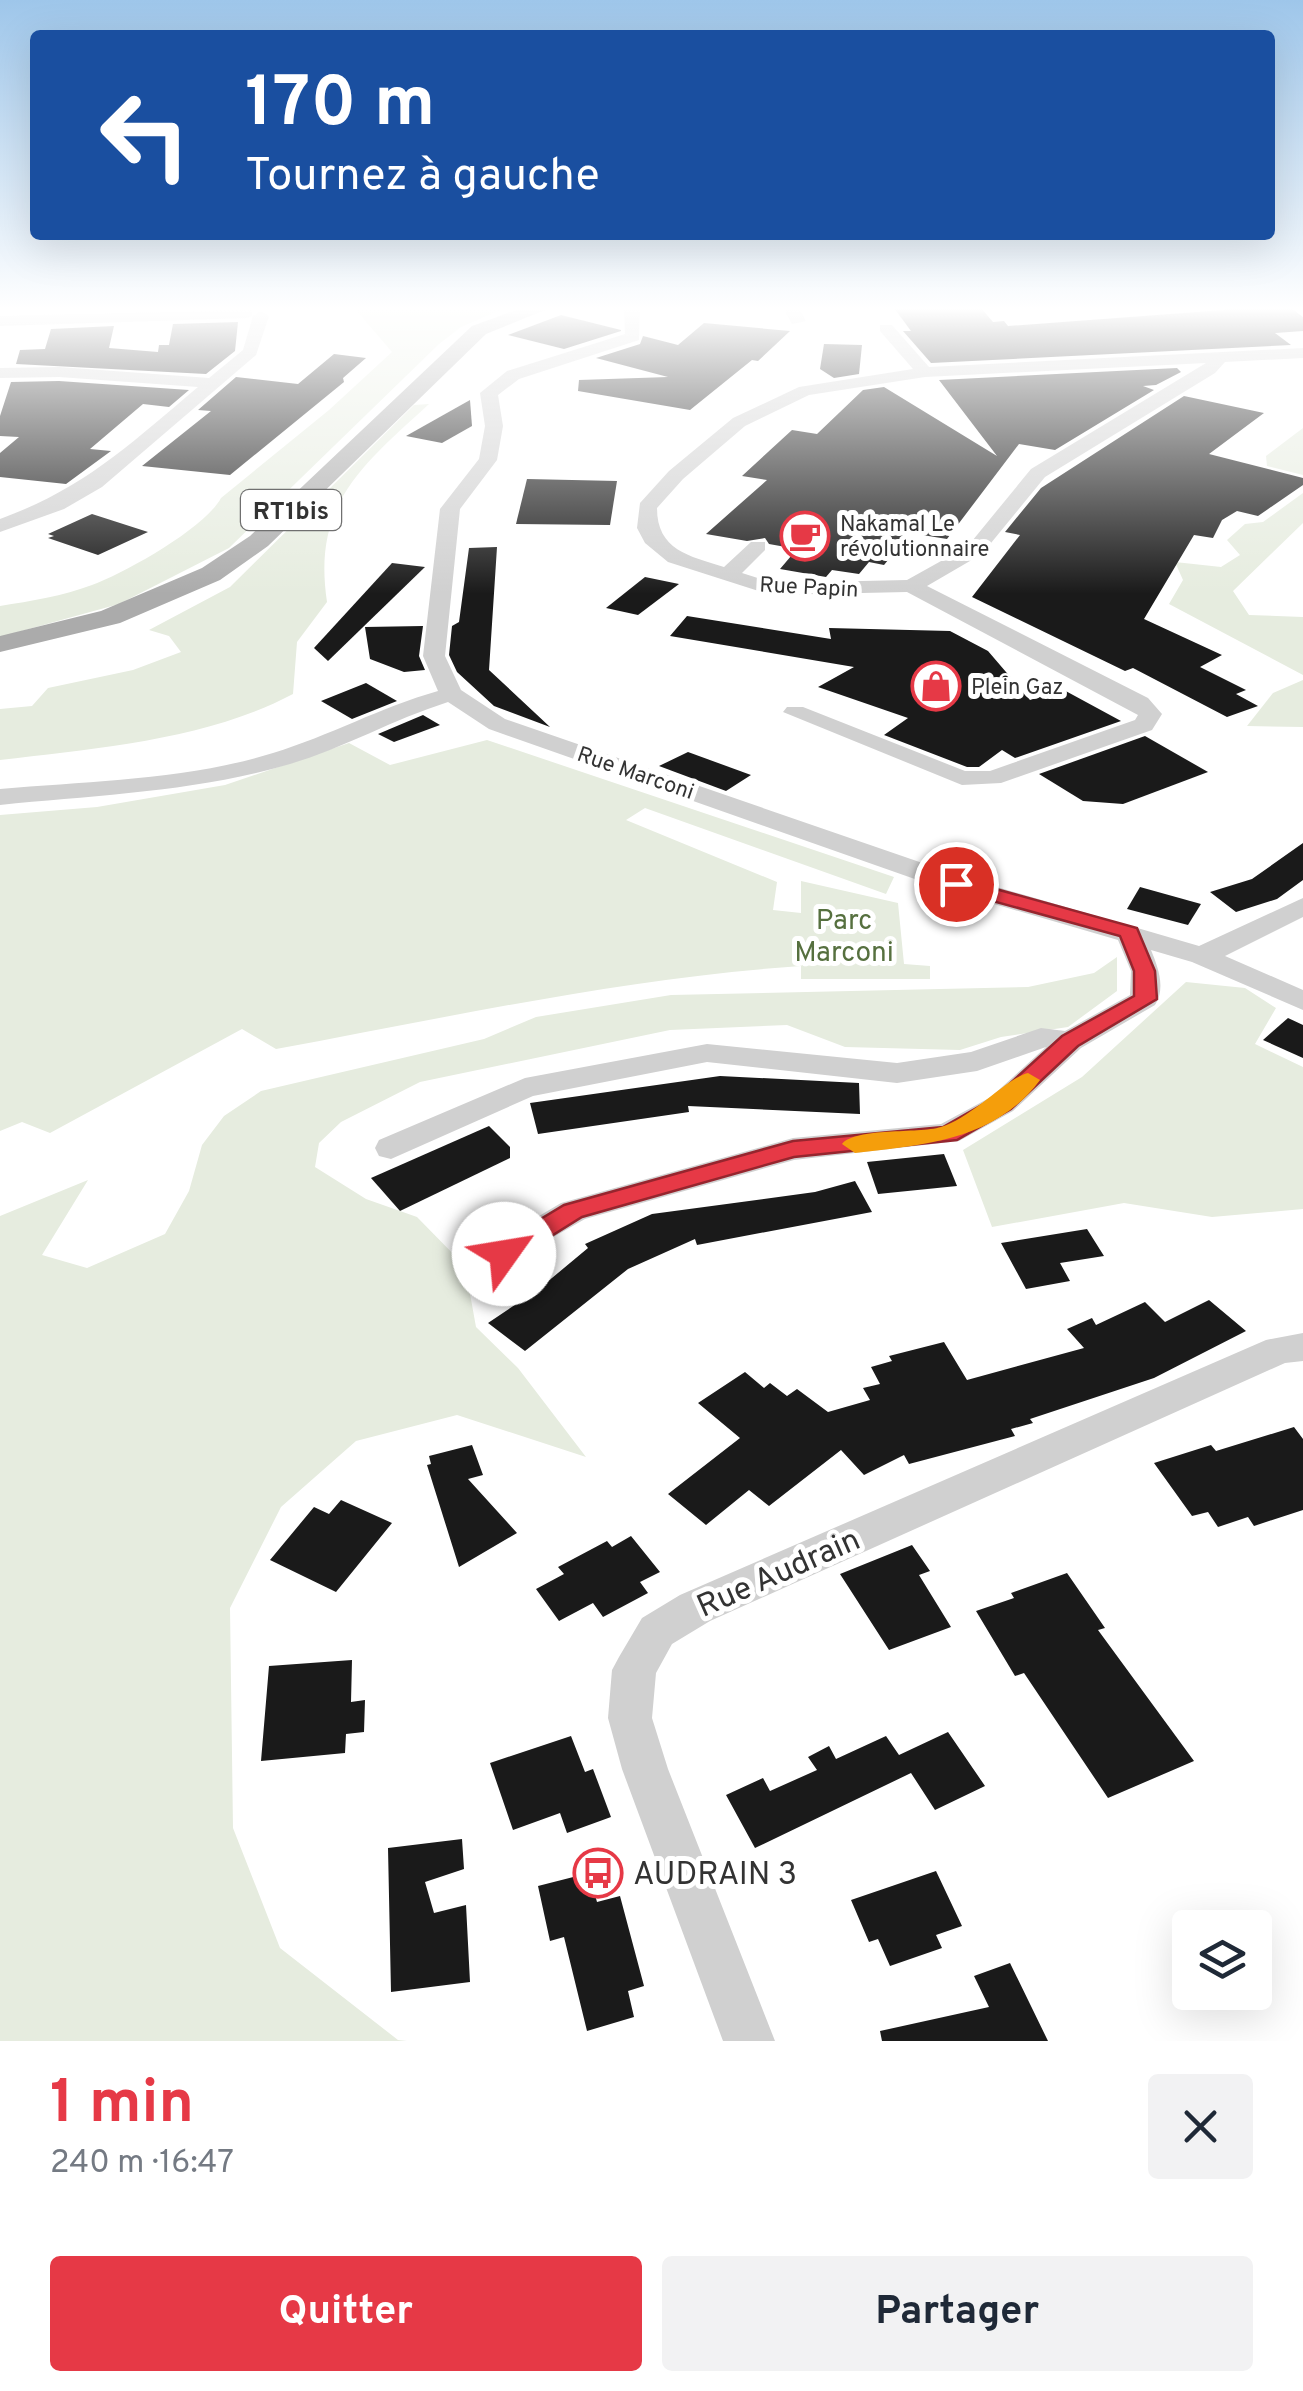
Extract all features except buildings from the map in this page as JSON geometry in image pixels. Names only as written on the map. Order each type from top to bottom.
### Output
[{"type":"main road","name":"RT1bis","points":[[0,644],[110,617],[212,574],[259,541],[403,403]]},
{"type":"street","points":[[0,526],[57,504],[95,483],[186,403]]},
{"type":"street","points":[[0,798],[204,778],[284,758],[394,711],[451,694],[434,656],[450,509],[488,460],[494,426],[490,403]]},
{"type":"street","name":"Rue Papin","points":[[773,403],[739,422],[656,495],[644,517],[655,543],[675,558],[726,578],[771,589],[911,586],[1140,703],[1150,714],[1144,725],[992,778],[962,778],[795,712]]},
{"type":"street","name":"Rue Papin","points":[[911,586],[974,550],[1038,473],[1152,403]]},
{"type":"street","points":[[726,578],[758,546]]},
{"type":"street","name":"Rue Marconi","points":[[451,694],[497,724],[956,884],[1202,956],[1303,1001]]},
{"type":"street","points":[[1202,956],[1303,906]]},
{"type":"street","points":[[504,1254],[573,1211],[793,1149],[948,1134],[1002,1104],[1070,1041],[1146,999],[1144,971],[1129,932]]},
{"type":"street","points":[[391,1148],[525,1088],[708,1053],[896,1073],[977,1061],[1041,1037],[1070,1041]]},
{"type":"street","name":"Rue Audrain","points":[[749,2041],[644,1769],[630,1718],[634,1670],[657,1631],[694,1608],[1279,1350],[1303,1347]]},
{"type":"green space","points":[[336,403],[378,403],[229,548],[119,604],[0,637],[0,606],[81,589],[143,560],[199,523],[221,498]]},
{"type":"green space","points":[[429,404],[364,467],[335,512],[324,568],[327,602],[297,642],[293,694],[259,710],[188,732],[0,760],[0,709],[32,706],[48,688],[133,670],[181,652],[169,636],[149,630],[230,587],[414,405]]},
{"type":"green space","points":[[1303,428],[1303,475],[1267,466],[1266,456]]},
{"type":"green space","points":[[1303,493],[1303,523],[1233,591],[1249,615],[1303,617],[1303,675],[1169,604],[1183,580],[1175,562],[1221,567],[1240,555],[1227,540],[1245,524],[1263,522]]},
{"type":"green space","points":[[1303,680],[1303,727],[1247,726],[1273,693]]},
{"type":"green space","name":"Parc Marconi","points":[[487,740],[894,877],[886,894],[645,808],[626,820],[777,882],[773,910],[801,913],[801,881],[898,903],[904,964],[930,966],[930,979],[801,979],[801,966],[735,972],[537,1000],[276,1049],[242,1029],[50,1133],[22,1122],[0,1131],[0,815],[97,807],[225,785],[349,743],[390,765]]},
{"type":"green space","points":[[1117,957],[1117,991],[1068,1027],[1001,1037],[960,1050],[845,1047],[787,1025],[670,1030],[420,1082],[341,1122],[319,1143],[315,1167],[366,1199],[417,1217],[465,1266],[476,1327],[518,1368],[586,1457],[457,1415],[356,1441],[281,1507],[230,1608],[233,1828],[280,1948],[398,2040],[407,2041],[0,2041],[0,1216],[88,1180],[42,1255],[87,1268],[165,1234],[189,1191],[202,1145],[224,1116],[261,1091],[484,1039],[536,1017],[671,995],[1028,987],[1094,973]]},
{"type":"green space","points":[[1186,982],[1245,988],[1276,1008],[1255,1044],[1303,1067],[1303,1209],[1212,1217],[1124,1203],[992,1227],[963,1150],[1082,1077]]},
{"type":"slow traffic","points":[[855,1144],[948,1134],[1002,1104],[1028,1080]]},
{"type":"place","name":"Nakamal Le révolutionnaire","points":[[805,536]]},
{"type":"place","name":"Plein Gaz","points":[[936,686]]},
{"type":"place","name":"AUDRAIN 3","points":[[598,1873]]},
{"type":"route","points":[[504,1254],[573,1211],[793,1149],[948,1134],[1002,1104],[1070,1041],[1146,999],[1144,971],[1129,932],[956,884]]}]
